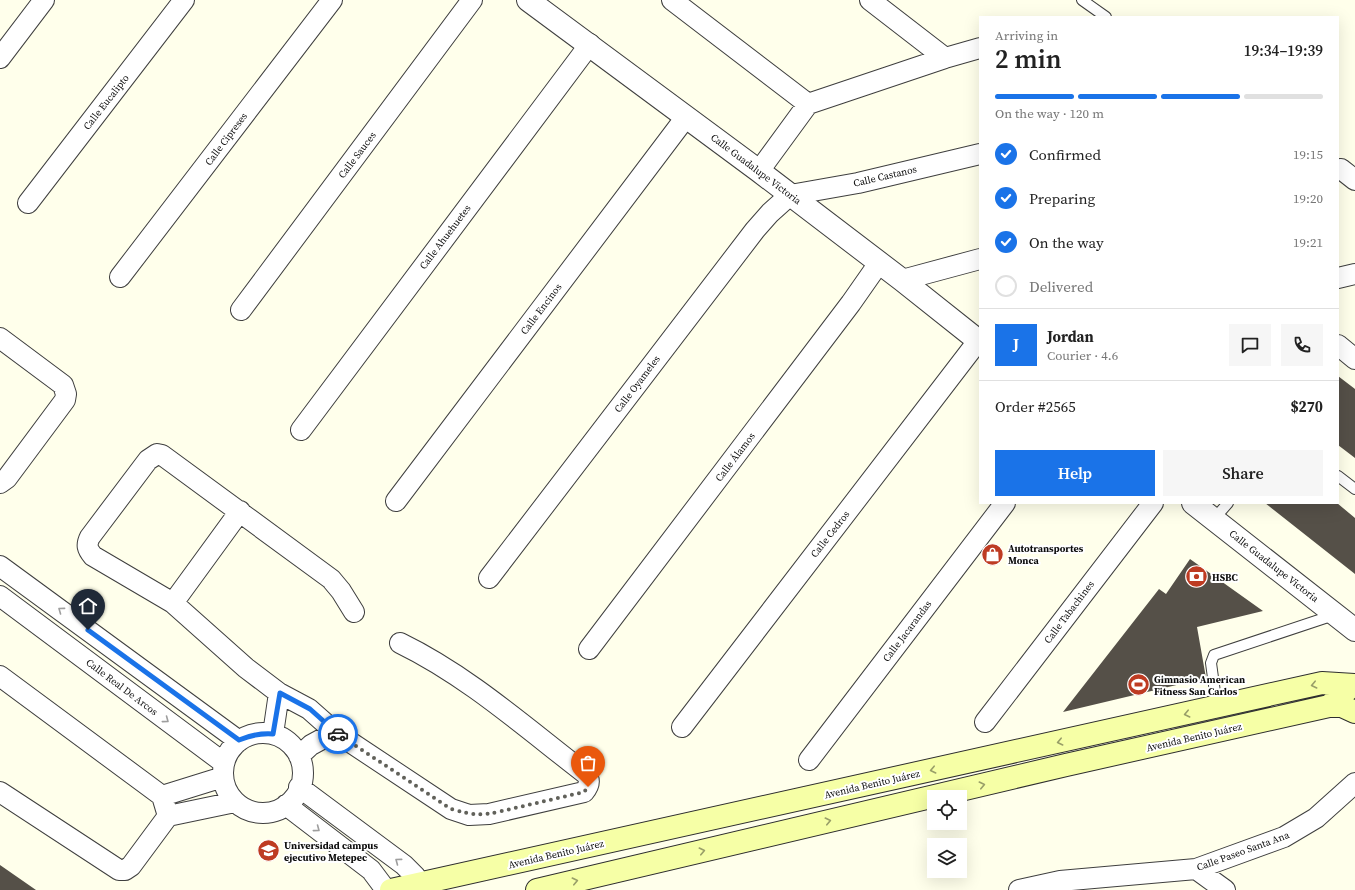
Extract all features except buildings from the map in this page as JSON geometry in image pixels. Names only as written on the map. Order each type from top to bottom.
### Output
[{"type":"main road","name":"Avenida Benito Juárez","points":[[391,890],[422,887],[1322,683],[1354,685]]},
{"type":"main road","name":"Avenida Benito Juárez","points":[[537,890],[1066,765],[1329,706],[1354,685]]},
{"type":"main road","points":[[1329,706],[1342,706],[1355,712]]},
{"type":"street","points":[[0,58],[44,0]]},
{"type":"street","name":"Calle Eucalipto","points":[[28,203],[184,0]]},
{"type":"street","name":"Calle Cipreses","points":[[120,277],[332,0]]},
{"type":"street","name":"Calle Sauces","points":[[241,310],[472,0]]},
{"type":"street","name":"Calle Guadalupe Victoria","points":[[528,0],[590,44],[760,171],[979,341]]},
{"type":"street","points":[[672,0],[808,104]]},
{"type":"street","points":[[870,0],[945,58]]},
{"type":"street","name":"Calle Ahuehuetes","points":[[301,430],[590,44]]},
{"type":"street","points":[[760,171],[808,104],[945,58],[979,48]]},
{"type":"street","name":"Calle Encinos","points":[[396,501],[686,116]]},
{"type":"street","name":"Calle Castanos","points":[[790,195],[858,183],[979,154]]},
{"type":"street","name":"Calle Oyameles","points":[[489,578],[755,230],[770,213],[790,195]]},
{"type":"street","points":[[902,280],[979,259]]},
{"type":"street","name":"Calle Álamos","points":[[589,649],[846,309],[879,263]]},
{"type":"street","points":[[1339,278],[1355,274]]},
{"type":"street","points":[[0,338],[63,385],[66,394],[64,400],[16,466],[7,478],[0,483]]},
{"type":"street","name":"Calle Cedros","points":[[682,727],[979,341]]},
{"type":"street","points":[[1339,346],[1355,359]]},
{"type":"street","points":[[354,612],[341,591],[331,579],[162,455],[157,454],[148,460],[90,537],[87,544],[88,550],[93,556],[173,603],[246,668],[280,693],[310,709],[335,732],[451,809],[469,815],[488,814],[584,792],[588,787],[589,779],[586,774],[452,671],[400,642]]},
{"type":"street","name":"Calle Jacarandas","points":[[809,760],[1004,504]]},
{"type":"street","name":"Calle Tabachines","points":[[985,722],[1152,504]]},
{"type":"street","name":"Calle Guadalupe Victoria","points":[[1196,504],[1221,511],[1355,630]]},
{"type":"street","points":[[173,603],[240,511]]},
{"type":"street","points":[[0,566],[239,740]]},
{"type":"street","name":"Calle Real De Arcos","points":[[0,596],[223,770]]},
{"type":"street","points":[[0,676],[162,796],[168,816]]},
{"type":"street","points":[[273,734],[280,693]]},
{"type":"street","points":[[299,756],[312,745],[335,732]]},
{"type":"street","points":[[261,733],[273,734],[284,739],[292,746],[299,756],[302,772],[299,787],[294,797],[286,805],[273,811],[259,813],[246,810],[235,802],[227,791],[223,770],[229,751],[239,740],[250,735],[261,733]]},
{"type":"street","points":[[162,796],[223,770]]},
{"type":"street","name":"Calle Paseo Santa Ana","points":[[1019,890],[1060,881],[1196,869],[1284,837],[1316,818],[1355,784]]},
{"type":"street","points":[[299,787],[404,865],[422,887]]},
{"type":"street","points":[[0,792],[119,870],[125,870],[130,866],[168,816],[235,802]]},
{"type":"street","points":[[286,805],[371,870],[386,890]]},
{"type":"street","points":[[1196,869],[1225,890]]},
{"type":"lane","points":[[1082,0],[1105,16]]},
{"type":"lane","points":[[1339,477],[1355,489]]},
{"type":"lane","points":[[1218,707],[1211,664],[1214,655],[1336,614]]},
{"type":"way so far","points":[[338,734],[451,809],[469,815],[488,814],[584,792],[588,787]]},
{"type":"place","name":"Autotransportes Monca","points":[[993,554]]},
{"type":"place","name":"HSBC","points":[[1196,577]]},
{"type":"place","name":"Gimnasio American Fitness San Carlos","points":[[1138,685]]},
{"type":"place","name":"Universidad campus ejecutivo Metepec","points":[[269,851]]},
{"type":"route","points":[[88,630],[239,740],[250,735],[261,733],[273,734],[280,693],[310,709],[338,734]]}]
